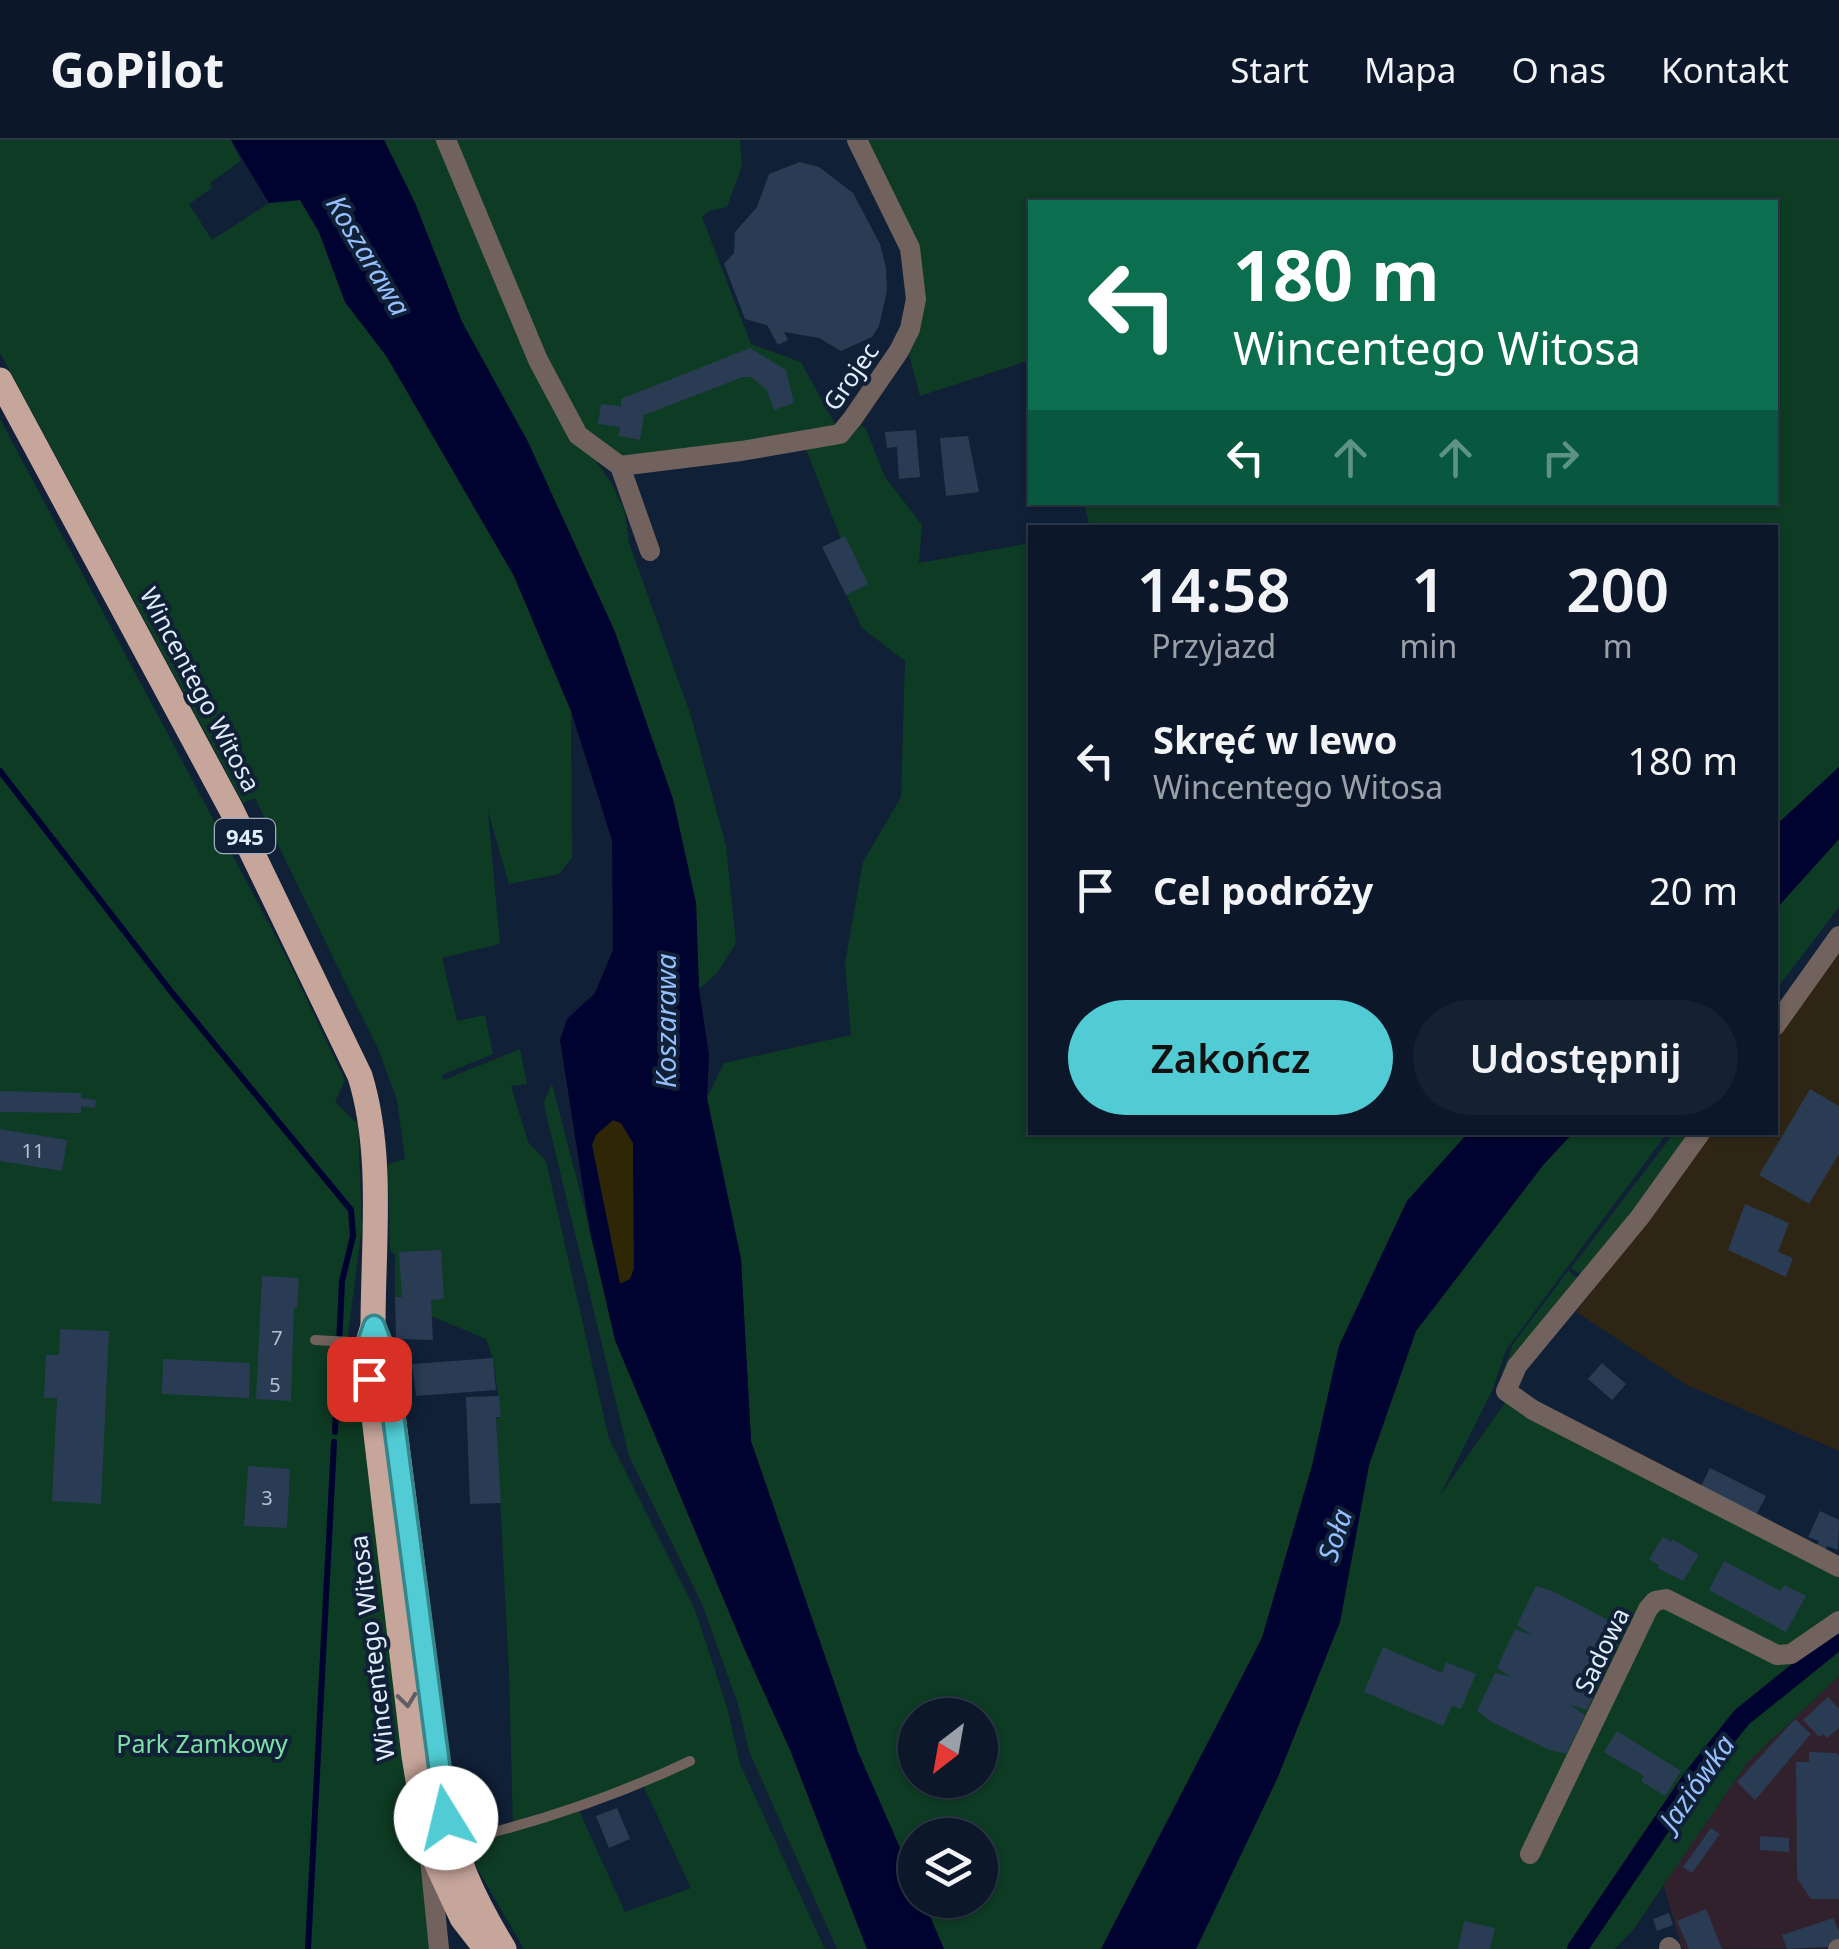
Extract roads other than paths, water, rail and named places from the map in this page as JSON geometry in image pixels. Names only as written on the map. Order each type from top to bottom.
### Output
[{"type":"main road","name":"Wincentego Witosa","points":[[0,380],[209,766],[306,958],[360,1076],[368,1103],[374,1162],[363,1337],[385,1354],[442,1794],[440,1845],[462,1918],[486,1949]]},
{"type":"main road","name":"Wincentego Witosa","points":[[440,1845],[504,1949]]},
{"type":"street","points":[[446,140],[538,360],[578,435],[620,466],[650,551]]},
{"type":"street","name":"Grojec","points":[[620,466],[840,434],[853,418],[899,352],[910,329],[916,299],[910,248],[857,140]]},
{"type":"street","points":[[1778,1022],[1839,936]]},
{"type":"street","points":[[1699,1135],[1640,1217],[1517,1366],[1506,1391],[1533,1410],[1839,1567]]},
{"type":"street","name":"Sadowa","points":[[1530,1854],[1648,1609],[1655,1602],[1666,1599],[1777,1655],[1791,1654],[1839,1621]]},
{"type":"street","points":[[439,1949],[440,1845]]},
{"type":"lane","points":[[315,1340],[363,1337]]},
{"type":"lane","points":[[440,1845],[513,1828],[650,1780],[690,1761]]},
{"type":"water","name":"Koszarawa","points":[[231,140],[384,140],[415,203],[462,322],[528,442],[615,632],[673,799],[696,903],[699,989],[709,1055],[707,1098],[741,1259],[751,1441],[858,1752],[898,1843],[898,1918],[931,1918],[944,1949],[867,1949],[791,1752],[615,1340],[590,1232],[560,1040],[567,1019],[595,993],[613,950],[612,840],[571,711],[514,576],[387,357],[345,302],[319,232],[300,200],[269,203]],"holes":[[[613,1120],[621,1123],[633,1143],[634,1269],[630,1279],[620,1284],[592,1145],[596,1135]]]},
{"type":"water","points":[[1839,767],[1839,839],[1778,907],[1778,823]]},
{"type":"water","name":"Soła","points":[[1466,1135],[1571,1135],[1544,1164],[1416,1331],[1369,1465],[1340,1622],[1277,1779],[1196,1949],[1101,1949],[1262,1638],[1312,1466],[1339,1346],[1407,1201]]},
{"type":"waterway","points":[[0,771],[173,994],[351,1210],[353,1236],[342,1281],[335,1432]]},
{"type":"waterway","points":[[308,1949],[334,1442]]},
{"type":"waterway","name":"Jaziówka","points":[[1577,1949],[1693,1778],[1742,1717],[1839,1639]]},
{"type":"park label","name":"Park Zamkowy","points":[[202,1743]]}]
